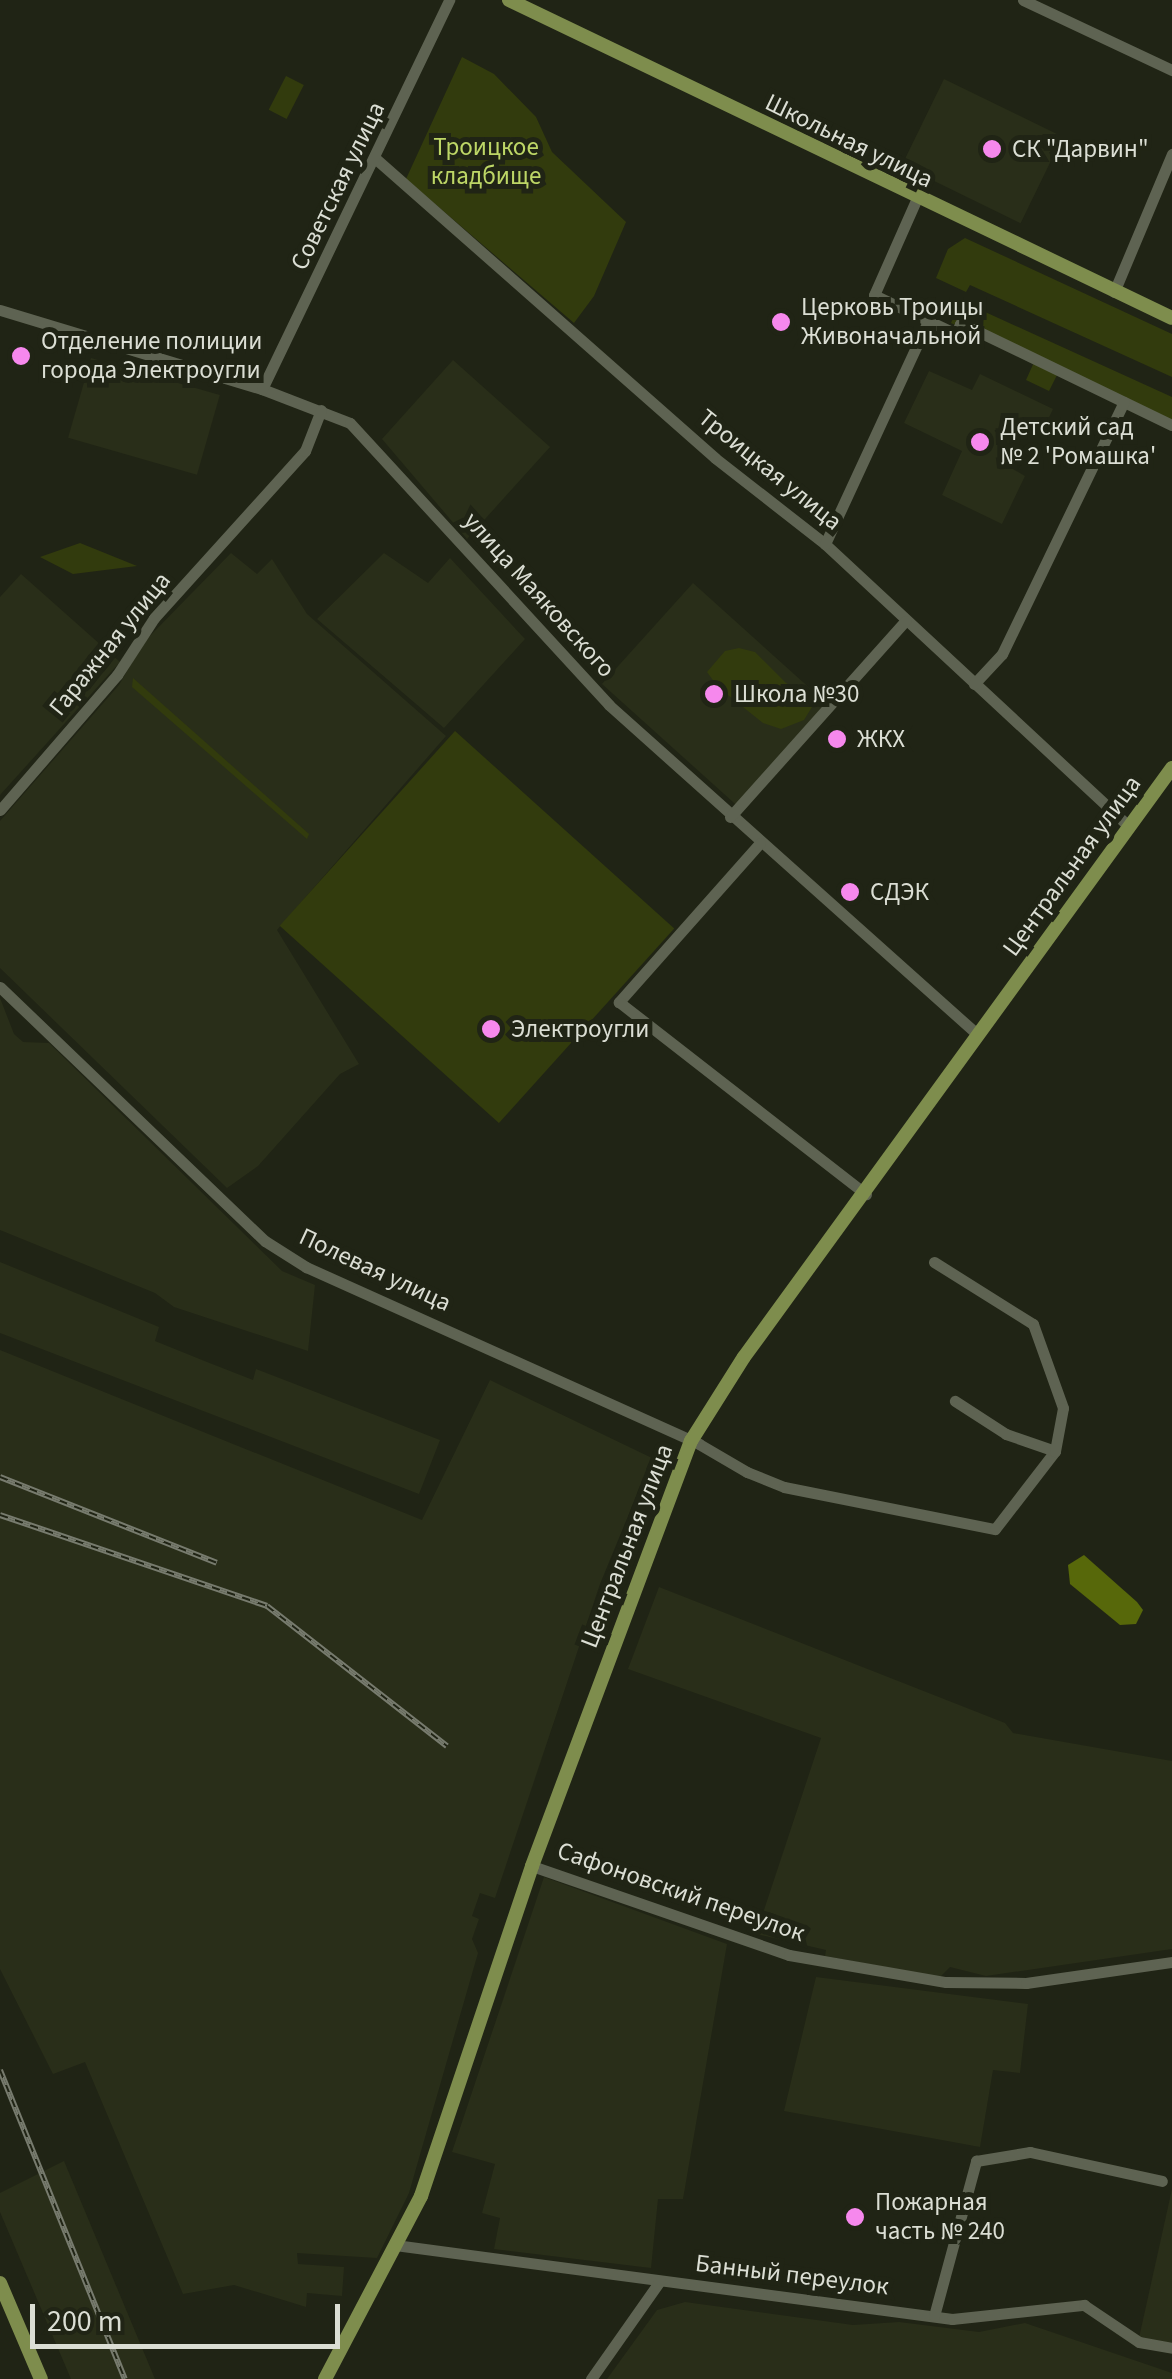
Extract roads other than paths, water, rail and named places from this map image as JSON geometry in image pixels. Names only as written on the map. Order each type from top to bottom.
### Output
[{"type":"main road","name":"Школьная улица","points":[[508,0],[1172,318]]},
{"type":"main road","name":"Центральная улица","points":[[324,2379],[428,2177],[532,1866],[691,1441],[1128,824],[1172,768]]},
{"type":"main road","points":[[0,2283],[41,2379]]},
{"type":"street","name":"Советская улица","points":[[262,389],[450,0]]},
{"type":"street","points":[[1023,0],[1172,70]]},
{"type":"street","points":[[1114,292],[1172,154]]},
{"type":"street","name":"Троицкая улица","points":[[376,159],[715,458],[826,544],[1128,824]]},
{"type":"street","points":[[917,198],[874,295],[956,334],[960,324],[969,327],[1172,425]]},
{"type":"street","name":"улица Маяковского","points":[[0,310],[262,389],[321,410],[369,440],[575,670],[730,817],[978,1035]]},
{"type":"street","points":[[826,544],[928,321]]},
{"type":"street","points":[[974,684],[1002,654],[1124,402]]},
{"type":"street","name":"Гаражная улица","points":[[0,810],[117,675],[154,618],[306,450],[321,410]]},
{"type":"street","points":[[730,817],[905,621]]},
{"type":"street","points":[[1156,791],[1172,785]]},
{"type":"street","points":[[760,843],[619,1002],[866,1194]]},
{"type":"street","name":"Полевая улица","points":[[0,987],[265,1241],[306,1267],[784,1487],[972,1529],[995,1529],[1054,1451]]},
{"type":"street","points":[[934,1262],[1024,1315],[1041,1337],[1064,1408],[1054,1451],[1006,1434],[955,1400]]},
{"type":"street","name":"Сафоновский переулок","points":[[532,1866],[789,1955],[930,1980],[1026,1984],[1172,1962]]},
{"type":"street","points":[[934,2316],[976,2161],[1030,2152],[1162,2181]]},
{"type":"street","name":"Банный переулок","points":[[395,2245],[934,2316],[1084,2305],[1139,2342],[1172,2348]]},
{"type":"street","points":[[591,2379],[660,2281]]},
{"type":"railway","points":[[0,1477],[217,1563]]},
{"type":"railway","points":[[0,1515],[267,1606],[447,1746]]},
{"type":"railway","points":[[0,2070],[125,2379]]},
{"type":"place","name":"СК \"Дарвин\"","points":[[992,149]]},
{"type":"place","name":"Церковь Троицы Живоначальной","points":[[781,322]]},
{"type":"place","name":"Отделение полиции города Электроугли","points":[[21,356]]},
{"type":"place","name":"Детский сад № 2 'Ромашка'","points":[[980,442]]},
{"type":"place","name":"Школа №30","points":[[714,694]]},
{"type":"place","name":"ЖКХ","points":[[837,739]]},
{"type":"place","name":"СДЭК","points":[[850,892]]},
{"type":"place","name":"Электроугли","points":[[491,1029]]},
{"type":"place","name":"Пожарная часть № 240","points":[[855,2217]]},
{"type":"park label","name":"Троицкое кладбище","points":[[486,162]]}]
